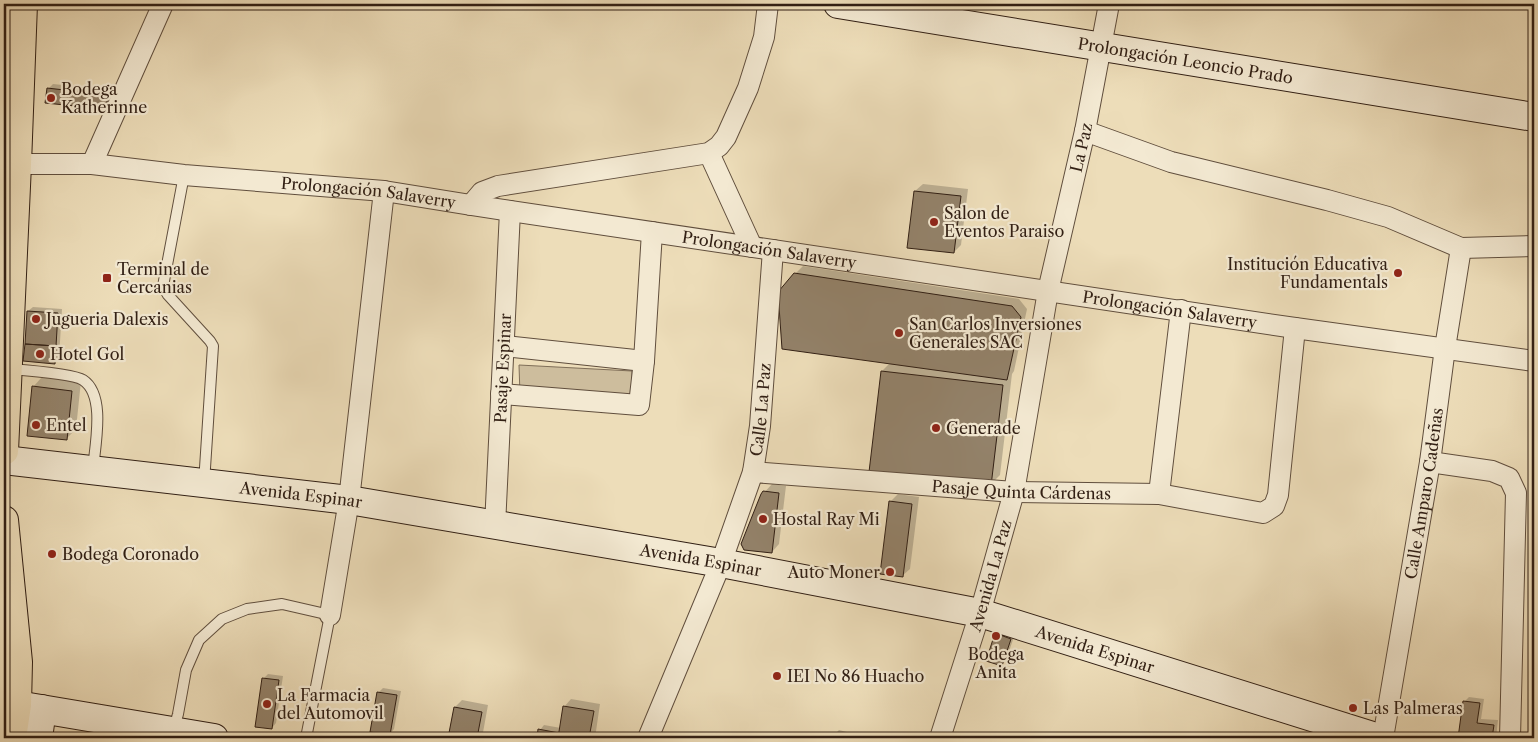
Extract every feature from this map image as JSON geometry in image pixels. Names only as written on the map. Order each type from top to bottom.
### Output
[{"type":"main road","points":[[4,451],[8,368],[10,164],[23,4]]},
{"type":"main road","points":[[4,520],[11,658],[30,707],[12,738]]},
{"type":"street","points":[[92,164],[163,4]]},
{"type":"street","points":[[471,205],[482,192],[498,186],[710,153],[726,137],[748,88],[764,37],[768,4]]},
{"type":"street","name":"Prolongación Leoncio Prado","points":[[838,4],[1101,40],[1534,105]]},
{"type":"street","name":"Prolongación Leoncio Prado","points":[[924,4],[1101,40],[1534,118]]},
{"type":"street","name":"La Paz","points":[[1048,291],[1085,131],[1109,4]]},
{"type":"street","points":[[1085,131],[1171,162],[1388,217],[1461,248],[1534,246]]},
{"type":"street","points":[[710,153],[752,247]]},
{"type":"street","name":"Prolongación Salaverry","points":[[10,164],[92,164],[184,175],[384,191],[1295,328],[1534,361]]},
{"type":"street","points":[[330,615],[349,500],[384,191]]},
{"type":"street","name":"Pasaje Espinar","points":[[495,526],[510,211]]},
{"type":"street","points":[[501,394],[637,406],[640,403],[652,232]]},
{"type":"street","name":"Calle Amparo Cadeñas","points":[[1381,738],[1430,462],[1444,348],[1461,248]]},
{"type":"street","name":"Calle La Paz","points":[[648,738],[721,563],[753,472],[760,426],[773,250]]},
{"type":"street","name":"Avenida La Paz","points":[[940,738],[980,613],[1014,492],[1048,291]]},
{"type":"street","points":[[1160,494],[1181,310]]},
{"type":"street","name":"Pasaje Quinta Cárdenas","points":[[753,472],[1014,492],[1160,494],[1263,513],[1274,506],[1278,494],[1295,328]]},
{"type":"street","points":[[504,346],[644,361]]},
{"type":"street","name":"Avenida Espinar","points":[[4,460],[349,500],[721,563],[980,613],[1381,738]]},
{"type":"street","points":[[1430,462],[1492,471],[1508,478],[1516,493],[1510,738]]},
{"type":"street","points":[[38,738],[30,707],[214,738]]},
{"type":"lane","points":[[184,175],[163,286],[168,295],[213,346],[204,483]]},
{"type":"lane","points":[[8,368],[82,379],[92,388],[97,403],[93,470]]},
{"type":"lane","points":[[174,731],[186,670],[199,640],[222,619],[247,610],[282,604],[330,615],[306,738]]},
{"type":"shaded area","points":[[519,365],[632,371],[632,401],[520,395]]},
{"type":"building","points":[[47,88],[108,95],[106,109],[45,103]]},
{"type":"building","name":"Salon de Eventos Paraiso","points":[[914,191],[961,196],[954,253],[907,248]]},
{"type":"building","name":"San Carlos Inversiones Generales SAC","points":[[794,273],[1012,306],[1021,317],[1007,380],[782,349],[778,292]]},
{"type":"building","points":[[27,311],[58,313],[56,346],[25,344]]},
{"type":"building","name":"Hotel Gol","points":[[25,344],[56,346],[55,364],[23,361]]},
{"type":"building","name":"Generade","points":[[881,371],[1003,385],[991,486],[869,472]]},
{"type":"building","points":[[32,386],[72,391],[67,440],[27,436]]},
{"type":"building","name":"Hostal Ray Mi","points":[[763,491],[779,493],[772,553],[744,550],[741,544]]},
{"type":"building","points":[[889,501],[912,504],[903,577],[880,574]]},
{"type":"building","points":[[995,633],[1011,639],[1002,666],[986,661]]},
{"type":"building","name":"La Farmacia del Automovil","points":[[262,678],[279,680],[272,729],[255,727]]},
{"type":"building","points":[[377,692],[397,695],[390,735],[370,732]]},
{"type":"building","points":[[1463,701],[1480,703],[1477,723],[1494,725],[1492,738],[1458,738]]},
{"type":"building","points":[[563,706],[594,711],[589,738],[558,738]]},
{"type":"building","points":[[454,707],[482,712],[477,738],[448,738]]},
{"type":"building","points":[[538,729],[559,733],[558,738],[537,738]]},
{"type":"place","name":"Bodega Katherinne","points":[[51,98]]},
{"type":"place","name":"Salon de Eventos Paraiso","points":[[934,222]]},
{"type":"place","name":"Institución Educativa Fundamentals","points":[[1398,273]]},
{"type":"place","name":"Terminal de Cercanias","points":[[107,278]]},
{"type":"place","name":"Jugueria Dalexis","points":[[36,319]]},
{"type":"place","name":"San Carlos Inversiones Generales SAC","points":[[899,333]]},
{"type":"place","name":"Hotel Gol","points":[[40,354]]},
{"type":"place","name":"Entel","points":[[36,425]]},
{"type":"place","name":"Generade","points":[[936,428]]},
{"type":"place","name":"Hostal Ray Mi","points":[[763,519]]},
{"type":"place","name":"Bodega Coronado","points":[[52,554]]},
{"type":"place","name":"Auto Moner","points":[[890,572]]},
{"type":"place","name":"Bodega Anita","points":[[996,636]]},
{"type":"place","name":"IEI No 86 Huacho","points":[[777,676]]},
{"type":"place","name":"La Farmacia del Automovil","points":[[267,704]]},
{"type":"place","name":"Las Palmeras","points":[[1353,708]]}]
